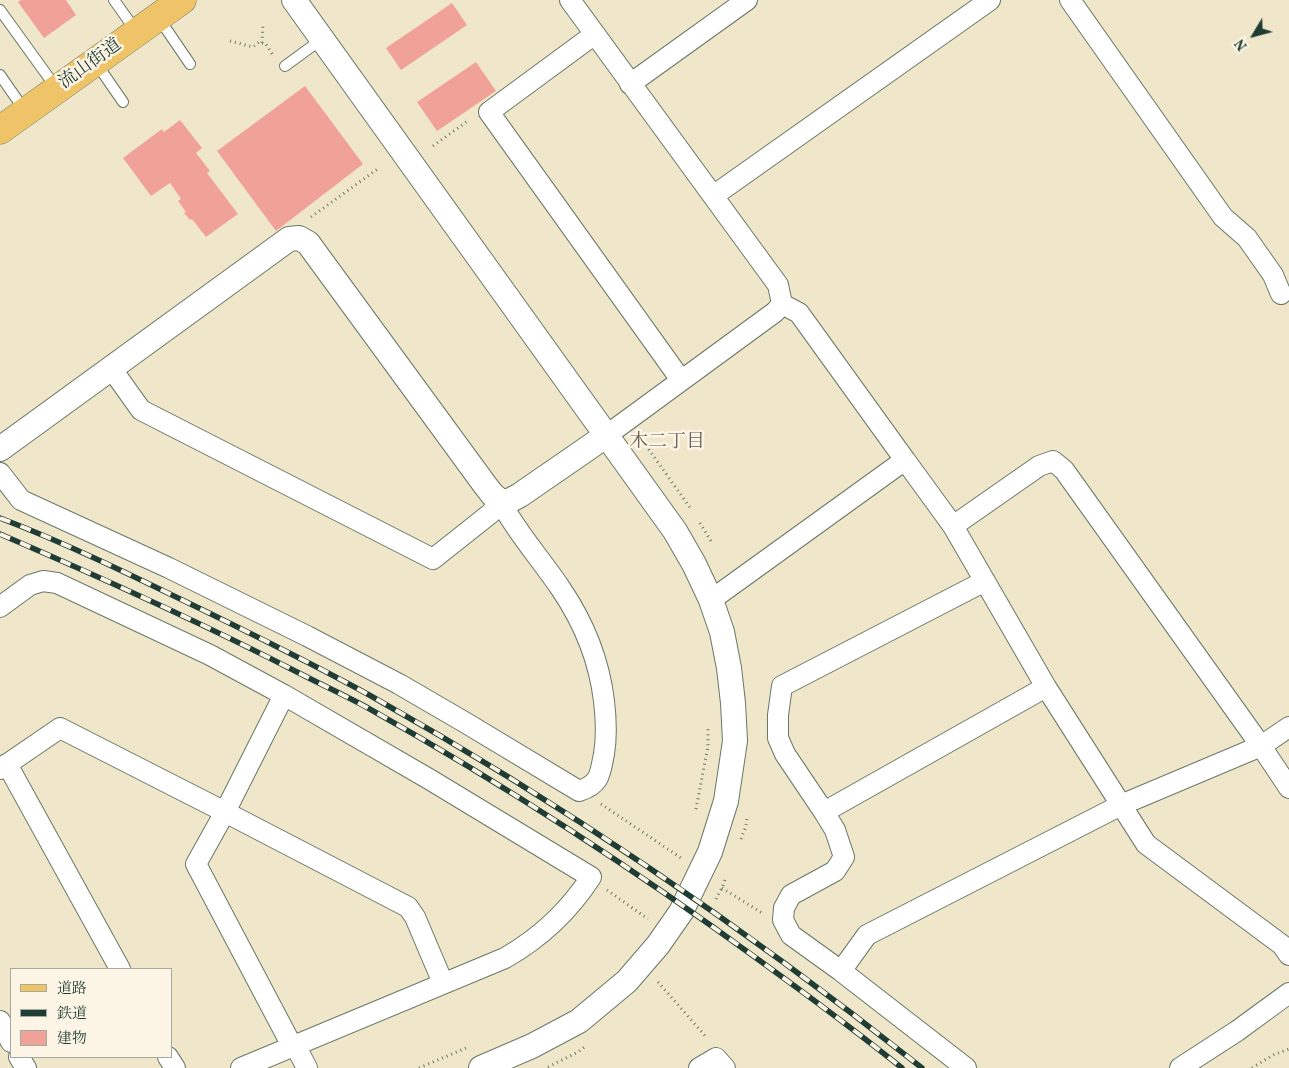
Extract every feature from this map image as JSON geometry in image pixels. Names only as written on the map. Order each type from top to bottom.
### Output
[{"type":"main road","name":"流山街道","points":[[0,130],[182,0]]},
{"type":"street","points":[[294,0],[675,530],[711,600],[722,632],[729,668],[735,741],[726,801],[710,852],[681,912],[658,945],[627,982],[579,1021],[532,1046],[481,1068]]},
{"type":"street","points":[[570,0],[778,285],[782,304]]},
{"type":"street","points":[[630,84],[747,0]]},
{"type":"street","points":[[713,196],[990,0]]},
{"type":"street","points":[[1070,0],[1223,217],[1247,238],[1274,275],[1281,294]]},
{"type":"street","points":[[595,34],[489,112],[681,380]]},
{"type":"street","points":[[0,449],[289,239],[299,238],[308,243],[485,485],[500,502],[510,519],[561,588],[580,620],[593,650],[602,681],[606,718],[605,747],[600,776],[588,788],[579,791],[398,684],[307,636],[170,568],[20,500],[0,473]]},
{"type":"street","points":[[111,368],[141,410],[433,559],[491,513],[500,502],[509,501],[520,495],[607,435],[774,312],[782,304]]},
{"type":"street","points":[[782,304],[799,313],[953,526],[1046,687],[1146,844],[1282,945],[1289,955]]},
{"type":"street","points":[[711,600],[905,460]]},
{"type":"street","points":[[953,526],[1039,466],[1053,461],[1064,470],[1289,788]]},
{"type":"street","points":[[0,607],[30,584],[43,581],[57,583],[210,655],[284,695],[421,774],[591,877],[579,895],[558,918],[523,948],[505,958],[241,1068]]},
{"type":"street","points":[[966,1068],[841,971],[791,936],[783,920],[784,908],[790,895],[835,871],[844,857],[835,830],[785,754],[778,738],[778,715],[782,686],[984,581]]},
{"type":"street","points":[[824,812],[1046,687]]},
{"type":"street","points":[[284,695],[225,812],[196,864],[307,1068]]},
{"type":"street","points":[[841,971],[867,935],[1121,805],[1261,746],[1289,727]]},
{"type":"street","points":[[119,968],[3,766],[60,728],[408,907],[415,917],[443,983]]},
{"type":"street","points":[[1180,1068],[1237,1031],[1289,993]]},
{"type":"street","points":[[0,1021],[10,1040]]},
{"type":"lane","points":[[114,0],[147,25],[190,64]]},
{"type":"lane","points":[[0,10],[57,89]]},
{"type":"lane","points":[[285,66],[322,39]]},
{"type":"lane","points":[[95,62],[123,102]]},
{"type":"lane","points":[[0,75],[26,112]]},
{"type":"path","points":[[262,42],[263,23]]},
{"type":"path","points":[[230,41],[253,47],[262,42]]},
{"type":"path","points":[[262,42],[275,56]]},
{"type":"path","points":[[432,146],[477,115],[489,112]]},
{"type":"path","points":[[299,238],[309,219],[379,168]]},
{"type":"path","points":[[695,815],[708,746],[708,717]]},
{"type":"path","points":[[588,788],[602,806],[684,860],[686,851]]},
{"type":"path","points":[[591,877],[600,886],[648,919],[642,927]]},
{"type":"path","points":[[722,888],[769,918],[783,920]]},
{"type":"path","points":[[658,982],[710,1042],[713,1065]]},
{"type":"path","points":[[419,1068],[466,1048]]},
{"type":"path","points":[[1252,1068],[1273,1055],[1289,1049]]},
{"type":"building","points":[[21,0],[66,0],[76,15],[44,38],[18,2]]},
{"type":"building","points":[[452,3],[467,25],[401,70],[386,48]]},
{"type":"building","points":[[476,62],[496,91],[437,131],[417,102]]},
{"type":"building","points":[[305,86],[363,164],[276,231],[217,151]]},
{"type":"building","points":[[180,120],[202,148],[196,153],[210,171],[207,173],[238,214],[206,237],[192,219],[190,220],[184,213],[186,212],[178,201],[181,199],[170,183],[151,196],[123,158],[162,129],[164,132]]},
{"type":"railway","points":[[0,518],[53,539],[248,632],[351,685],[443,738],[585,825],[654,871],[790,967],[922,1068]]},
{"type":"railway","points":[[0,534],[224,635],[359,703],[470,767],[569,829],[715,928],[902,1068]]},
{"type":"district","name":"木二丁目","points":[[667,444]]}]
